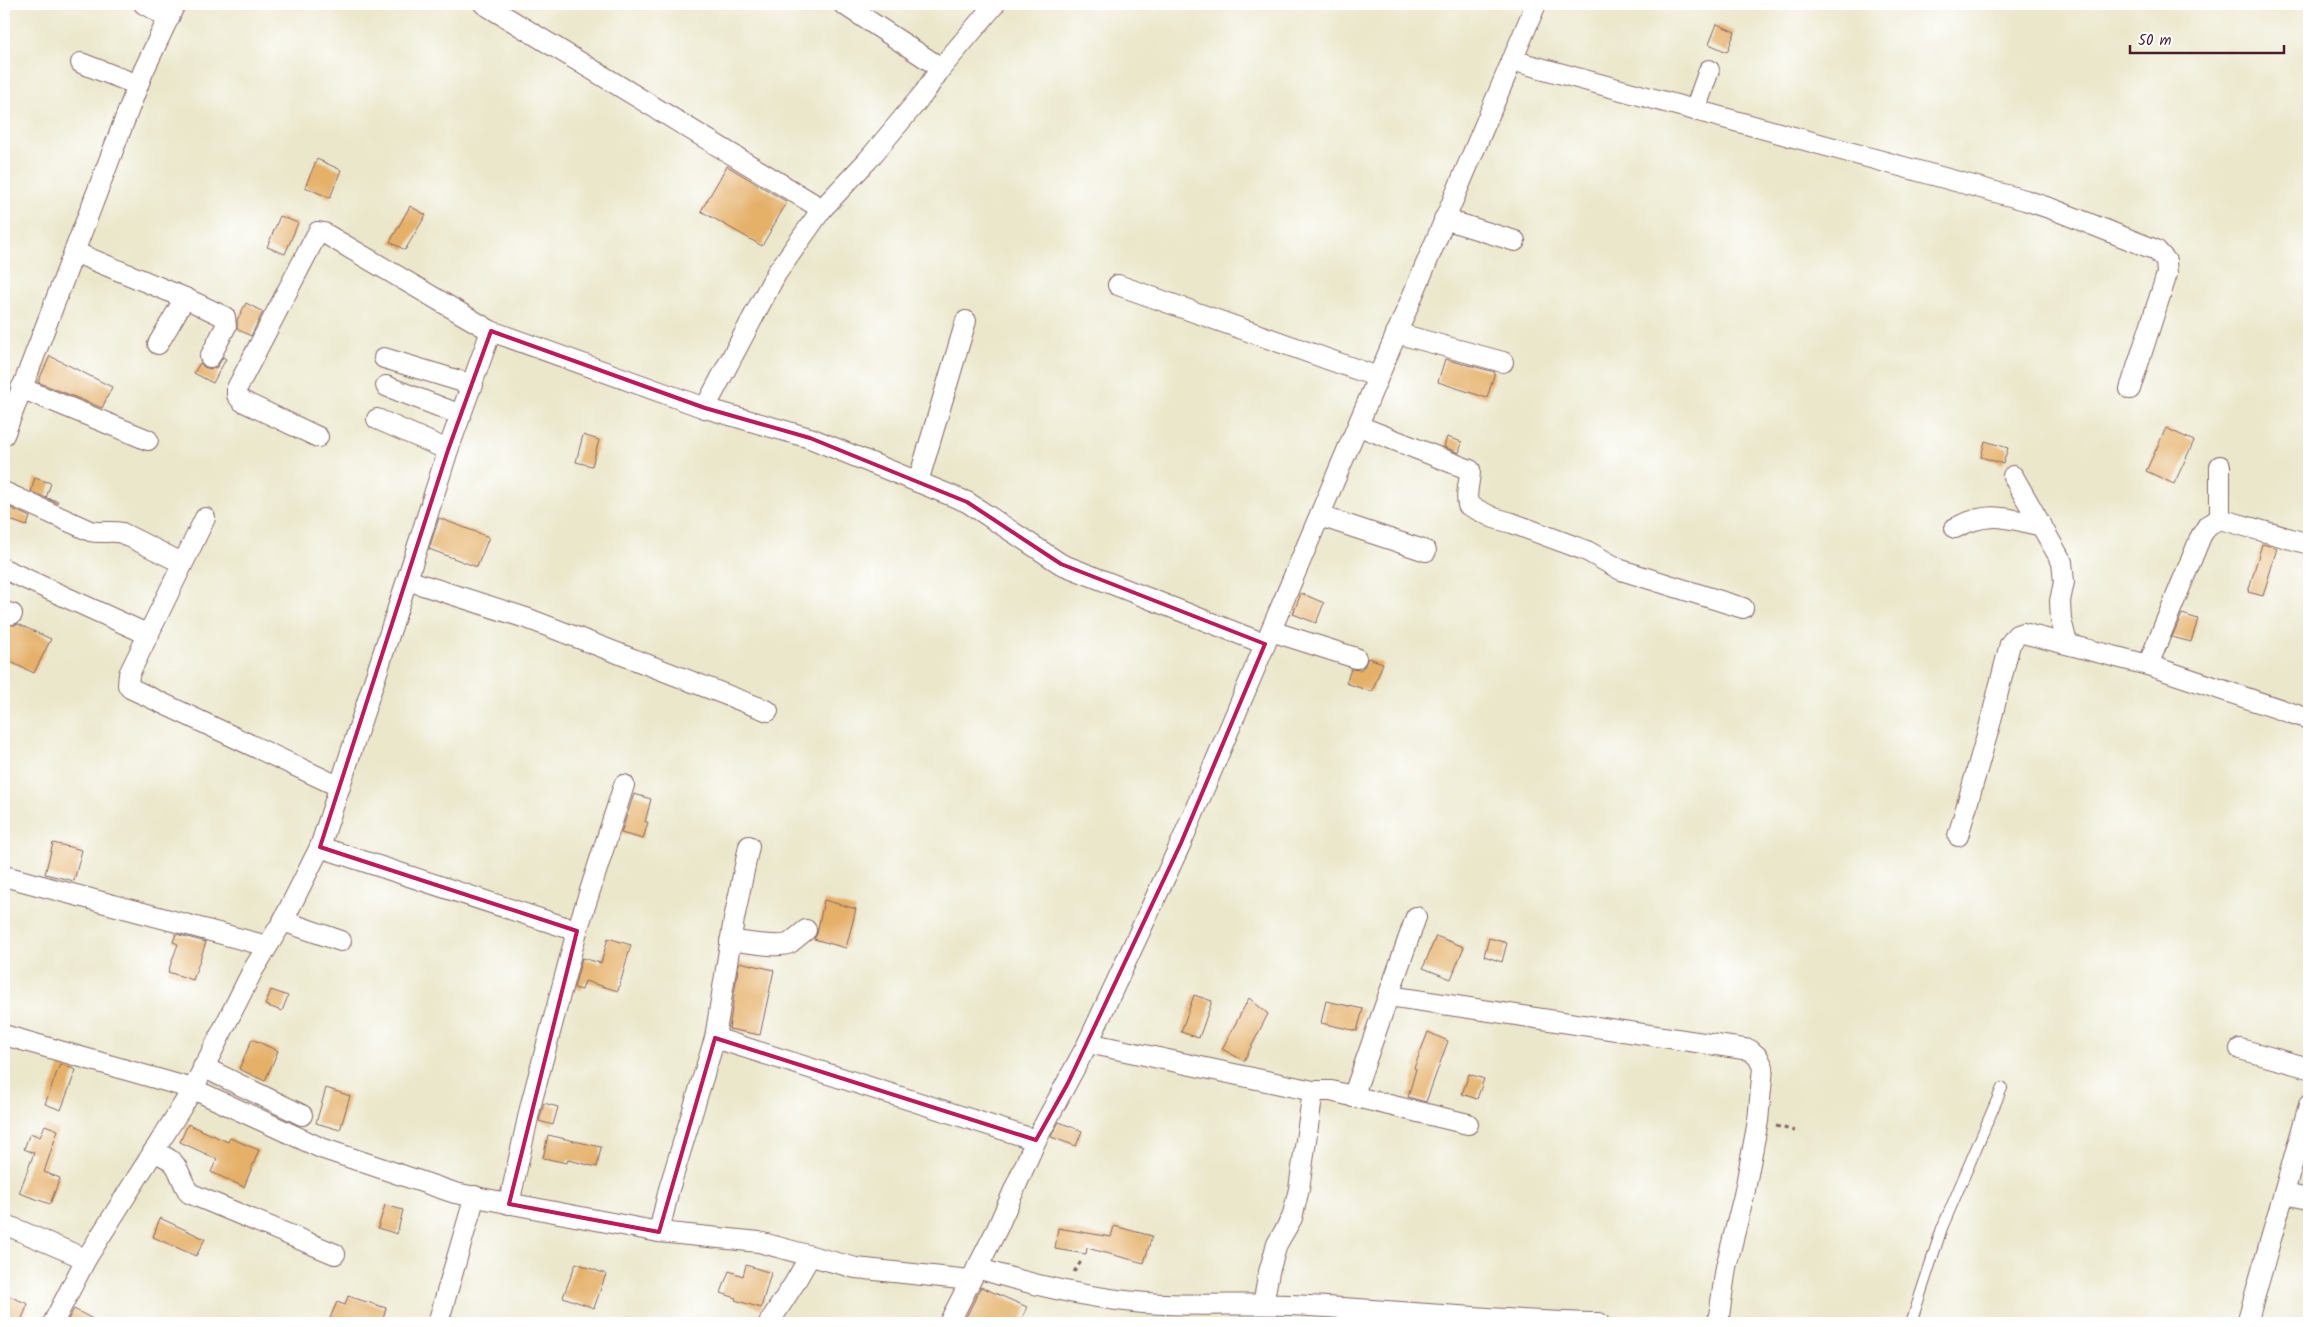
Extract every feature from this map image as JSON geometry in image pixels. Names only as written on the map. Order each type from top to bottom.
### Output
[{"type":"street","points":[[4,435],[138,85],[172,11],[144,4]]},
{"type":"street","points":[[484,4],[822,209]]},
{"type":"street","points":[[843,4],[941,68]]},
{"type":"street","points":[[705,408],[776,274],[822,209],[868,160],[995,4]]},
{"type":"street","points":[[949,1323],[997,1229],[1036,1140],[1088,1043],[1181,843],[1536,4]]},
{"type":"street","points":[[1512,60],[2032,203],[2156,250],[2166,262],[2167,274],[2130,389]]},
{"type":"street","points":[[81,63],[138,85]]},
{"type":"street","points":[[1696,110],[1709,70]]},
{"type":"street","points":[[1444,218],[1514,241]]},
{"type":"street","points":[[318,437],[242,402],[237,396],[237,388],[318,232],[324,233],[492,331],[705,408],[810,438],[967,502],[1061,564],[1268,638],[1356,658]]},
{"type":"street","points":[[74,252],[186,298],[225,317],[226,326],[210,357]]},
{"type":"street","points":[[1118,285],[1378,377]]},
{"type":"street","points":[[158,344],[186,298]]},
{"type":"street","points":[[918,482],[966,322]]},
{"type":"street","points":[[53,1323],[86,1258],[193,1089],[267,946],[283,921],[320,847],[448,450],[492,331]]},
{"type":"street","points":[[1396,332],[1503,362]]},
{"type":"street","points":[[384,358],[473,386]]},
{"type":"street","points":[[386,386],[461,415]]},
{"type":"street","points":[[21,388],[148,440]]},
{"type":"street","points":[[377,419],[448,450]]},
{"type":"street","points":[[1359,426],[1470,470],[1470,480],[1465,493],[1468,505],[1479,511],[1587,551],[1621,570],[1742,608]]},
{"type":"street","points":[[2220,466],[2220,519]]},
{"type":"street","points":[[2013,476],[2062,562],[2064,582],[2060,601],[2061,620],[2068,643]]},
{"type":"street","points":[[4,492],[90,531],[101,534],[112,530],[122,533],[182,563]]},
{"type":"street","points":[[1320,516],[1426,551]]},
{"type":"street","points":[[1955,528],[1983,516],[2006,518],[2042,526]]},
{"type":"street","points":[[205,518],[129,674],[128,685],[130,688],[340,787]]},
{"type":"street","points":[[2148,665],[2201,536],[2208,525],[2220,519],[2309,544]]},
{"type":"street","points":[[4,569],[148,635]]},
{"type":"street","points":[[407,580],[529,619],[768,711]]},
{"type":"street","points":[[1958,836],[1989,728],[2010,644],[2017,635],[2023,633],[2148,665],[2309,719]]},
{"type":"street","points":[[509,1204],[531,1104],[577,931],[624,785]]},
{"type":"street","points":[[659,1232],[669,1190],[715,1038],[730,941],[749,846]]},
{"type":"street","points":[[320,847],[577,931]]},
{"type":"street","points":[[4,876],[267,946]]},
{"type":"street","points":[[1353,1097],[1416,917]]},
{"type":"street","points":[[283,921],[341,941]]},
{"type":"street","points":[[730,941],[758,942],[773,946],[789,943],[806,930]]},
{"type":"street","points":[[1389,996],[1750,1050],[1758,1057],[1763,1067],[1758,1121],[1744,1195],[1726,1267],[1718,1323]]},
{"type":"street","points":[[4,1035],[193,1089],[321,1148],[455,1193],[659,1232],[759,1242],[856,1268],[974,1274],[1012,1279],[1117,1300],[1183,1304],[1263,1304],[1418,1312],[1524,1322],[1600,1323]]},
{"type":"street","points":[[715,1038],[1036,1140]]},
{"type":"street","points":[[1088,1043],[1312,1090],[1331,1091],[1468,1124]]},
{"type":"street","points":[[2240,1049],[2309,1068]]},
{"type":"street","points":[[203,1067],[302,1115]]},
{"type":"street","points":[[1263,1304],[1277,1244],[1292,1218],[1299,1189],[1312,1090]]},
{"type":"street","points":[[2247,1323],[2309,1105]]},
{"type":"street","points":[[154,1152],[170,1158],[179,1169],[181,1181],[189,1194],[335,1254]]},
{"type":"street","points":[[2284,1194],[2309,1199]]},
{"type":"street","points":[[438,1323],[475,1196]]},
{"type":"street","points":[[4,1224],[86,1258]]},
{"type":"street","points":[[770,1321],[810,1256]]},
{"type":"lane","points":[[1911,1323],[1942,1228],[2002,1088]]},
{"type":"highlighted area","points":[[491,331],[705,408],[810,438],[967,502],[1061,564],[1265,644],[1181,843],[1068,1083],[1036,1140],[715,1038],[659,1232],[509,1204],[577,931],[320,847],[448,450]]},
{"type":"building","points":[[1717,24],[1735,32],[1727,52],[1709,44]]},
{"type":"building","points":[[317,159],[341,170],[330,198],[305,187]]},
{"type":"building","points":[[727,166],[787,202],[762,246],[701,211]]},
{"type":"building","points":[[410,206],[426,215],[405,250],[390,242]]},
{"type":"building","points":[[280,216],[298,223],[285,254],[267,247]]},
{"type":"building","points":[[246,303],[263,312],[251,336],[237,329],[237,320]]},
{"type":"building","points":[[50,356],[112,387],[102,408],[38,382]]},
{"type":"building","points":[[223,357],[226,359],[213,383],[194,373],[200,363],[204,367],[211,369],[217,367]]},
{"type":"building","points":[[1445,359],[1495,372],[1487,398],[1438,382]]},
{"type":"building","points":[[2166,428],[2194,441],[2174,484],[2146,471]]},
{"type":"building","points":[[583,435],[599,440],[592,466],[576,462]]},
{"type":"building","points":[[1447,437],[1462,442],[1459,453],[1444,447]]},
{"type":"building","points":[[1985,441],[2008,448],[2003,464],[1981,457]]},
{"type":"building","points":[[35,478],[51,483],[46,498],[31,491]]},
{"type":"building","points":[[4,505],[30,517],[27,526],[4,518]]},
{"type":"building","points":[[439,518],[489,537],[477,567],[429,549]]},
{"type":"building","points":[[2262,544],[2277,548],[2263,596],[2248,592]]},
{"type":"building","points":[[1301,593],[1324,603],[1316,623],[1293,614]]},
{"type":"building","points":[[2182,614],[2198,619],[2191,642],[2172,637]]},
{"type":"building","points":[[4,624],[18,624],[51,639],[34,673],[4,659]]},
{"type":"building","points":[[1368,658],[1383,663],[1372,692],[1346,683],[1351,669],[1360,670],[1364,667]]},
{"type":"building","points":[[634,794],[651,799],[645,822],[648,822],[643,839],[621,833]]},
{"type":"building","points":[[53,843],[82,850],[74,881],[45,874]]},
{"type":"building","points":[[824,900],[856,909],[846,948],[814,939],[817,934]]},
{"type":"building","points":[[176,934],[206,942],[193,980],[168,972],[178,944],[173,942]]},
{"type":"building","points":[[1436,936],[1464,947],[1451,979],[1423,968]]},
{"type":"building","points":[[608,938],[631,945],[618,991],[585,981],[582,990],[574,988],[582,958],[601,963]]},
{"type":"building","points":[[1489,938],[1507,943],[1502,962],[1484,956]]},
{"type":"building","points":[[739,962],[774,970],[760,1035],[729,1029]]},
{"type":"building","points":[[271,990],[288,996],[282,1011],[265,1005]]},
{"type":"building","points":[[1194,995],[1212,1001],[1199,1038],[1181,1032]]},
{"type":"building","points":[[1249,998],[1268,1014],[1244,1061],[1222,1049]]},
{"type":"building","points":[[1326,1001],[1363,1009],[1357,1031],[1321,1023]]},
{"type":"building","points":[[1428,1032],[1448,1041],[1426,1102],[1408,1097],[1416,1069],[1414,1068]]},
{"type":"building","points":[[252,1039],[278,1051],[265,1081],[239,1069]]},
{"type":"building","points":[[60,1064],[76,1070],[61,1110],[45,1104]]},
{"type":"building","points":[[1469,1074],[1484,1079],[1477,1099],[1462,1094]]},
{"type":"building","points":[[326,1088],[350,1096],[340,1130],[316,1123]]},
{"type":"building","points":[[544,1103],[558,1107],[553,1125],[539,1121]]},
{"type":"building","points":[[1059,1122],[1082,1131],[1076,1146],[1051,1137]]},
{"type":"building","points":[[188,1124],[228,1142],[230,1138],[259,1150],[244,1187],[211,1172],[217,1159],[180,1142]]},
{"type":"building","points":[[45,1125],[58,1130],[44,1172],[60,1178],[50,1204],[19,1193],[34,1153],[24,1149],[30,1133],[40,1137]]},
{"type":"building","points":[[548,1135],[601,1147],[597,1167],[568,1160],[567,1163],[543,1158]]},
{"type":"building","points":[[385,1205],[403,1210],[397,1234],[378,1228]]},
{"type":"building","points":[[160,1218],[205,1239],[196,1256],[153,1237]]},
{"type":"building","points":[[1114,1226],[1152,1236],[1144,1263],[1087,1248],[1086,1254],[1055,1249],[1058,1228],[1111,1237]]},
{"type":"building","points":[[576,1263],[606,1274],[594,1308],[563,1297]]},
{"type":"building","points":[[746,1265],[771,1273],[761,1308],[735,1300],[736,1298],[721,1293],[729,1271],[743,1276]]},
{"type":"building","points":[[981,1287],[1027,1307],[1020,1323],[963,1323]]},
{"type":"building","points":[[4,1294],[28,1304],[20,1323],[4,1323]]},
{"type":"building","points":[[348,1296],[386,1308],[382,1323],[345,1323],[330,1318],[337,1302],[345,1305]]},
{"type":"building","points":[[74,1309],[100,1323],[66,1323]]}]
